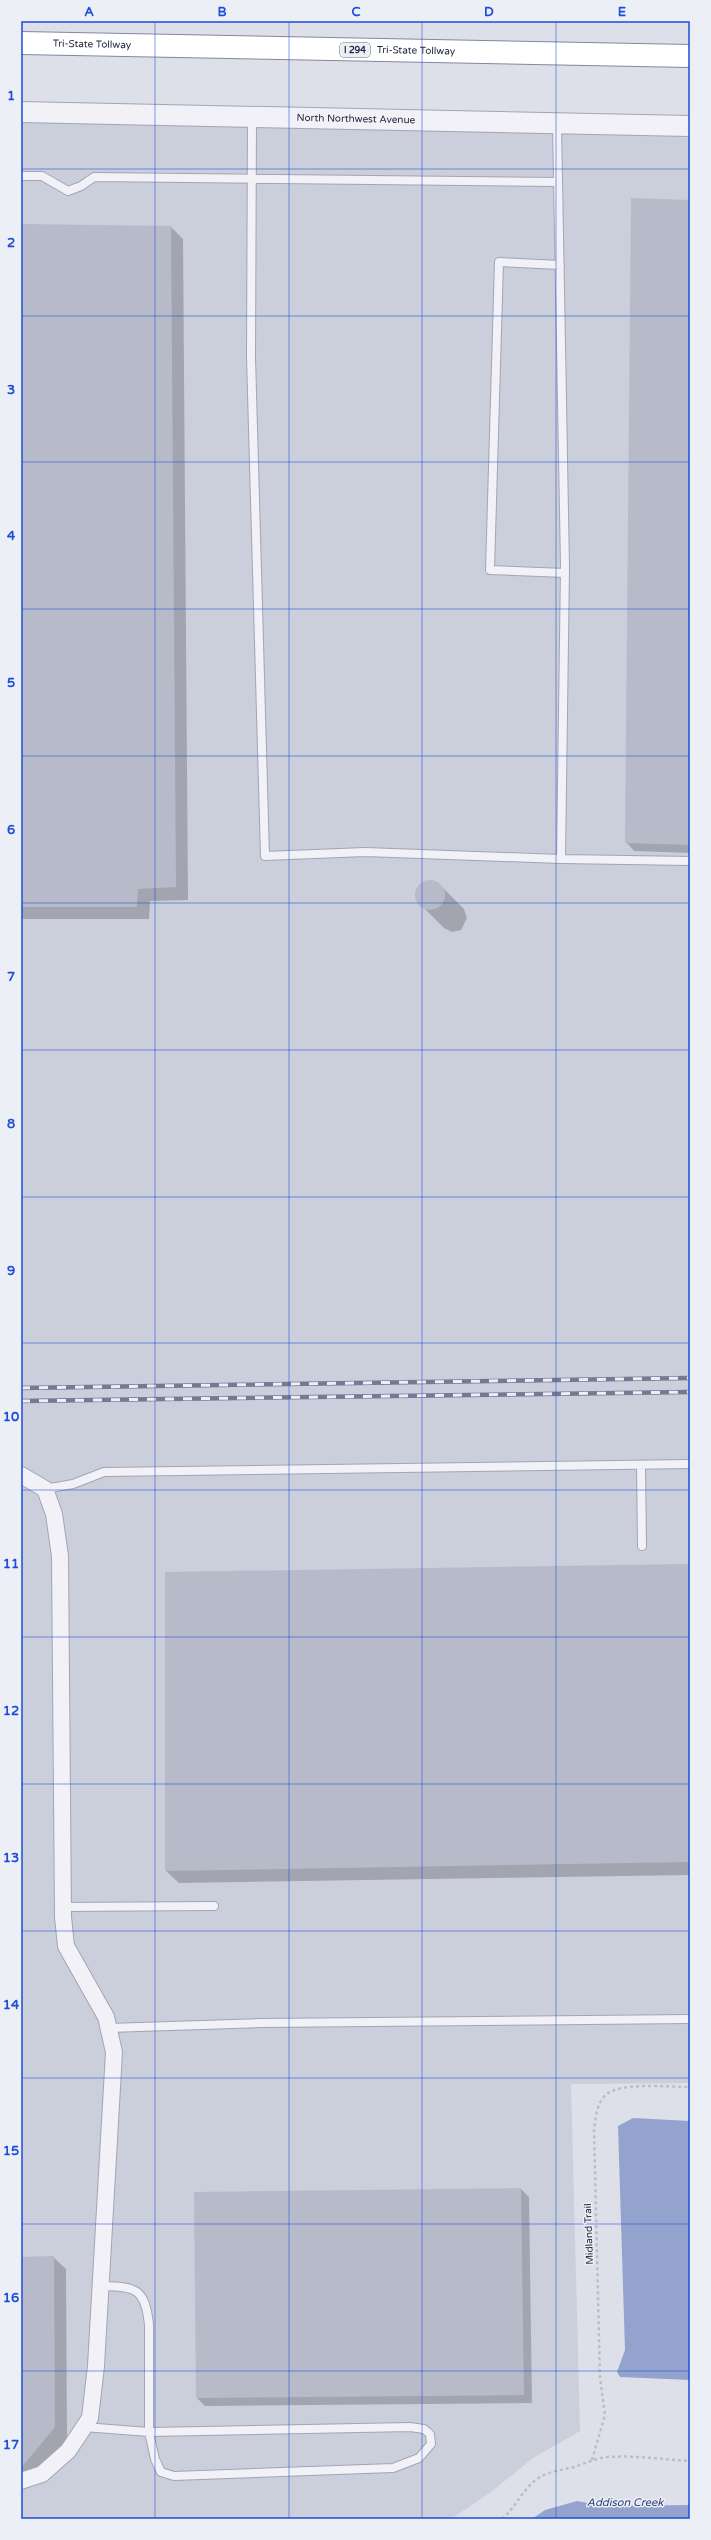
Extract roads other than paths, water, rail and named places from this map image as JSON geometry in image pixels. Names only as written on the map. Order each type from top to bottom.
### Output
[{"type":"highway","name":"Tri-State Tollway","points":[[21,43],[690,56]]},
{"type":"street","name":"North Northwest Avenue","points":[[21,112],[690,126]]},
{"type":"street","points":[[21,1475],[45,1489],[54,1514],[60,1556],[62,1907],[66,1946],[106,2017],[114,2052],[96,2366],[90,2418],[68,2451],[42,2474],[21,2481]]},
{"type":"lane","points":[[252,117],[251,357],[265,856],[366,852],[561,859],[690,861]]},
{"type":"lane","points":[[557,123],[565,573],[561,859]]},
{"type":"lane","points":[[21,176],[42,176],[68,191],[81,186],[94,177],[558,182]]},
{"type":"lane","points":[[560,265],[499,262],[490,570],[565,573]]},
{"type":"lane","points":[[45,1489],[73,1484],[104,1472],[690,1464]]},
{"type":"lane","points":[[641,1465],[642,1546]]},
{"type":"lane","points":[[62,1907],[214,1906]]},
{"type":"lane","points":[[108,2028],[262,2023],[690,2019]]},
{"type":"lane","points":[[84,2427],[149,2432],[410,2427],[424,2429],[430,2434],[431,2444],[419,2458],[394,2468],[166,2476],[157,2465],[149,2432],[149,2325],[147,2308],[143,2299],[129,2287],[101,2286]]},
{"type":"water","points":[[633,2118],[690,2121],[690,2380],[620,2377],[617,2372],[625,2350],[618,2126]]},
{"type":"water","points":[[577,2501],[604,2506],[690,2505],[690,2519],[532,2519],[545,2510]]},
{"type":"railway","points":[[21,1388],[690,1378]]},
{"type":"railway","points":[[21,1401],[690,1392]]},
{"type":"water label","name":"Addison Creek","points":[[625,2502]]}]
